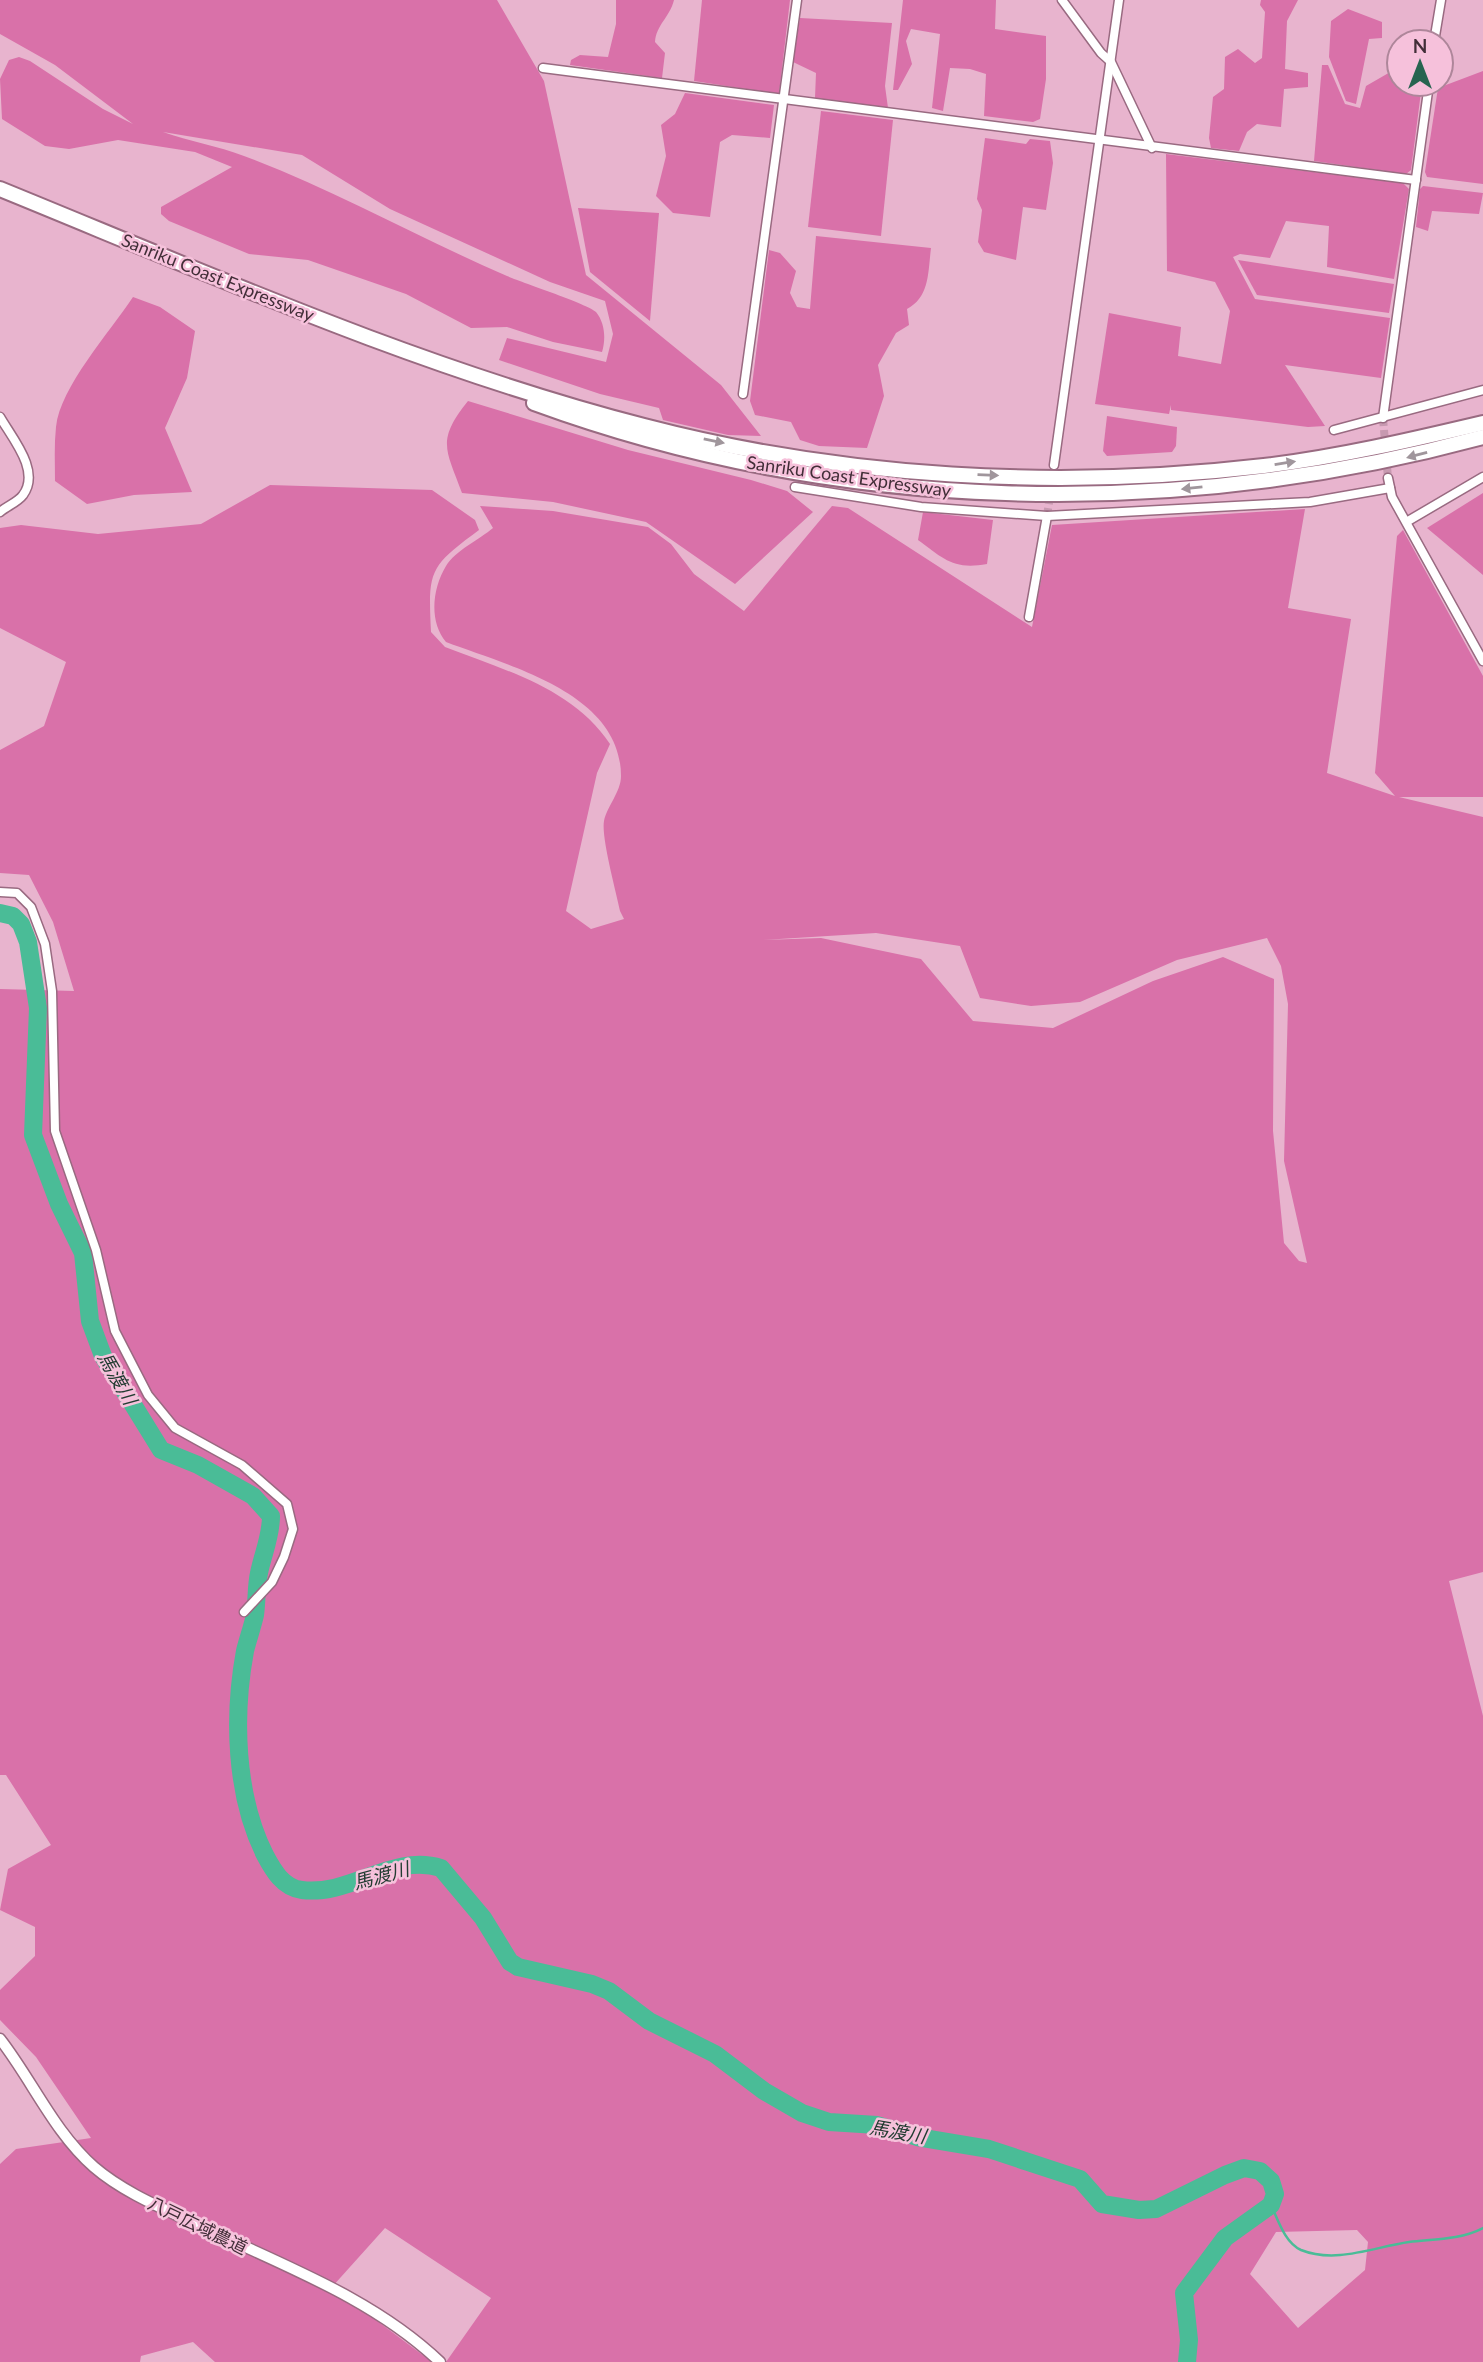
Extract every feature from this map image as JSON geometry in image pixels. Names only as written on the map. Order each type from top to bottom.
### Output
[{"type":"highway","name":"Sanriku Coast Expressway","points":[[0,190],[551,409],[645,438],[760,466],[875,484],[965,492],[1079,495],[1291,478],[1407,458],[1483,437]]},
{"type":"highway","name":"Sanriku Coast Expressway","points":[[436,362],[645,427],[776,454],[880,467],[984,475],[1120,478],[1264,466],[1379,447],[1483,423]]},
{"type":"highway","points":[[1379,447],[1483,413]]},
{"type":"street","points":[[743,394],[797,0]]},
{"type":"street","points":[[1062,0],[1101,53],[1111,61],[1152,148]]},
{"type":"street","points":[[1054,465],[1119,0]]},
{"type":"street","points":[[1436,28],[1441,0]]},
{"type":"street","points":[[543,68],[1416,180]]},
{"type":"street","points":[[1383,418],[1427,98]]},
{"type":"street","points":[[1334,430],[1483,390]]},
{"type":"street","points":[[0,417],[24,460],[30,478],[22,497],[0,512]]},
{"type":"street","points":[[1408,521],[1483,477]]},
{"type":"street","points":[[1388,478],[1390,488],[1483,661]]},
{"type":"street","points":[[795,487],[921,507],[1047,516],[1310,502],[1390,488]]},
{"type":"street","points":[[1030,617],[1047,516]]},
{"type":"street","points":[[0,892],[17,893],[31,907],[45,944],[52,990],[55,1131],[96,1250],[115,1331],[148,1395],[175,1428],[242,1465],[287,1504],[293,1529],[284,1557],[272,1582],[244,1612]]},
{"type":"street","name":"八戸広域農道","points":[[0,2039],[59,2127],[95,2168],[145,2199],[367,2308],[410,2336],[440,2362]]},
{"type":"shaded area","points":[[0,0],[497,0],[544,81],[586,275],[721,385],[761,436],[728,435],[663,420],[659,408],[600,394],[499,360],[507,338],[606,362],[613,334],[605,301],[550,282],[390,209],[302,155],[163,132],[234,152],[278,169],[507,276],[591,308],[599,316],[603,326],[602,352],[553,342],[507,327],[471,328],[406,294],[308,260],[249,254],[169,221],[161,214],[161,207],[232,167],[195,152],[118,140],[69,149],[45,146],[2,119],[0,79],[9,60],[19,57],[30,61],[103,109],[133,124],[55,65],[0,34]]},
{"type":"shaded area","points":[[616,0],[674,0],[655,42],[665,53],[662,78],[570,65],[571,60],[580,55],[608,57],[616,24]]},
{"type":"shaded area","points":[[702,0],[790,0],[779,94],[694,81]]},
{"type":"shaded area","points":[[903,0],[996,0],[995,29],[1046,36],[1046,79],[1040,119],[1033,122],[984,116],[986,74],[970,69],[950,68],[943,111],[932,108],[940,34],[911,29],[906,41],[912,64],[898,90],[893,90]]},
{"type":"shaded area","points":[[1261,0],[1298,0],[1287,21],[1285,69],[1308,73],[1308,87],[1284,89],[1281,127],[1257,124],[1247,132],[1239,151],[1211,148],[1209,138],[1213,97],[1224,89],[1225,57],[1238,49],[1255,63],[1262,58],[1265,12],[1260,5]]},
{"type":"shaded area","points":[[1348,9],[1382,22],[1382,38],[1369,39],[1356,104],[1346,101],[1329,57],[1331,21]]},
{"type":"shaded area","points":[[800,18],[892,23],[885,86],[888,108],[815,98],[816,73],[793,62]]},
{"type":"shaded area","points":[[1322,65],[1328,65],[1345,104],[1360,108],[1366,86],[1385,75],[1385,98],[1420,98],[1411,170],[1406,174],[1314,161]]},
{"type":"shaded area","points":[[1483,71],[1483,184],[1427,177],[1425,172],[1436,98],[1455,98],[1455,82]]},
{"type":"shaded area","points":[[685,93],[774,105],[770,138],[732,135],[720,142],[710,217],[673,213],[656,196],[666,156],[661,125],[675,114]]},
{"type":"shaded area","points":[[821,111],[893,120],[881,236],[808,227]]},
{"type":"shaded area","points":[[985,138],[1026,144],[1030,139],[1050,141],[1053,163],[1046,210],[1023,207],[1016,260],[984,252],[978,242],[982,210],[977,199]]},
{"type":"shaded area","points":[[1166,154],[1403,183],[1409,189],[1394,279],[1327,267],[1329,226],[1286,221],[1270,258],[1240,254],[1233,257],[1255,299],[1390,318],[1381,378],[1285,365],[1325,426],[1308,427],[1171,410],[1171,405],[1169,414],[1095,404],[1109,313],[1181,327],[1178,356],[1221,364],[1230,311],[1215,282],[1167,271]]},
{"type":"shaded area","points":[[1423,186],[1483,193],[1479,214],[1432,211],[1428,231],[1416,227],[1420,189]]},
{"type":"shaded area","points":[[578,208],[659,213],[650,321],[590,272]]},
{"type":"shaded area","points":[[816,236],[931,248],[924,290],[915,304],[907,309],[909,325],[896,333],[878,365],[884,396],[867,448],[819,446],[800,440],[791,422],[755,415],[750,401],[769,250],[780,253],[796,271],[790,293],[797,307],[810,309]]},
{"type":"shaded area","points":[[1238,260],[1394,284],[1389,313],[1257,295]]},
{"type":"shaded area","points":[[133,297],[160,307],[195,331],[187,378],[165,428],[192,492],[134,495],[87,504],[55,481],[56,427],[66,395],[76,378]]},
{"type":"shaded area","points":[[468,401],[628,450],[787,491],[813,512],[735,584],[646,522],[553,502],[462,493],[447,446],[451,426]]},
{"type":"shaded area","points":[[1107,416],[1177,427],[1176,446],[1172,452],[1107,456],[1103,451]]},
{"type":"shaded area","points":[[270,485],[432,490],[475,520],[479,530],[450,553],[435,572],[430,595],[431,632],[445,647],[513,673],[557,695],[577,708],[610,744],[597,773],[566,911],[591,929],[624,919],[612,878],[604,829],[604,821],[621,776],[616,747],[603,723],[582,703],[529,673],[446,642],[437,625],[435,595],[446,566],[461,550],[493,528],[480,506],[553,511],[648,527],[671,544],[694,574],[744,611],[832,506],[848,508],[1032,627],[1052,525],[1305,509],[1288,608],[1351,619],[1327,773],[1395,796],[1375,773],[1397,536],[1403,530],[1483,676],[1483,797],[1399,797],[1483,817],[1483,1572],[1449,1581],[1483,1716],[1483,2362],[446,2362],[491,2298],[385,2228],[332,2287],[432,2362],[215,2362],[193,2342],[141,2356],[140,2362],[0,2362],[0,2164],[16,2149],[91,2138],[36,2057],[0,2020],[0,1990],[35,1956],[35,1927],[0,1910],[8,1869],[51,1845],[6,1775],[0,1775],[0,989],[74,991],[53,922],[29,875],[0,873],[0,750],[44,726],[66,662],[0,628],[0,528],[21,525],[98,534],[201,524]],"holes":[[[876,933],[960,946],[980,998],[1031,1006],[1080,1002],[1177,960],[1267,938],[1281,966],[1288,1004],[1284,1161],[1307,1263],[1299,1261],[1284,1243],[1273,1131],[1274,979],[1223,957],[1153,981],[1053,1028],[973,1021],[921,959],[821,938],[763,940]],[[1357,2230],[1368,2242],[1365,2270],[1298,2328],[1250,2274],[1276,2232]]]},
{"type":"shaded area","points":[[1483,493],[1483,575],[1427,528]]},
{"type":"shaded area","points":[[923,512],[993,520],[987,564],[957,564],[942,558],[918,540]]},
{"type":"waterway","name":"馬渡川","points":[[0,913],[13,916],[21,924],[28,942],[38,1008],[33,1135],[59,1204],[83,1253],[90,1321],[103,1356],[161,1450],[198,1465],[253,1496],[271,1516],[258,1578],[255,1615],[241,1676],[238,1728],[242,1781],[248,1807],[265,1855],[279,1877],[295,1889],[320,1890],[406,1866],[441,1868],[483,1918],[510,1962],[518,1967],[592,1984],[609,1991],[649,2021],[715,2054],[764,2091],[802,2113],[829,2122],[877,2125],[917,2137],[989,2149],[1080,2179],[1102,2204],[1139,2210],[1156,2209],[1244,2168],[1260,2171],[1271,2181],[1275,2194],[1271,2205],[1225,2238],[1184,2293],[1189,2340],[1187,2362]]},
{"type":"waterway","points":[[1271,2205],[1295,2247],[1314,2254],[1355,2253],[1409,2242],[1456,2237],[1483,2228]]},
{"type":"tunnel","points":[[1383,418],[1388,478]]},
{"type":"tunnel","points":[[1047,516],[1051,489]]}]
